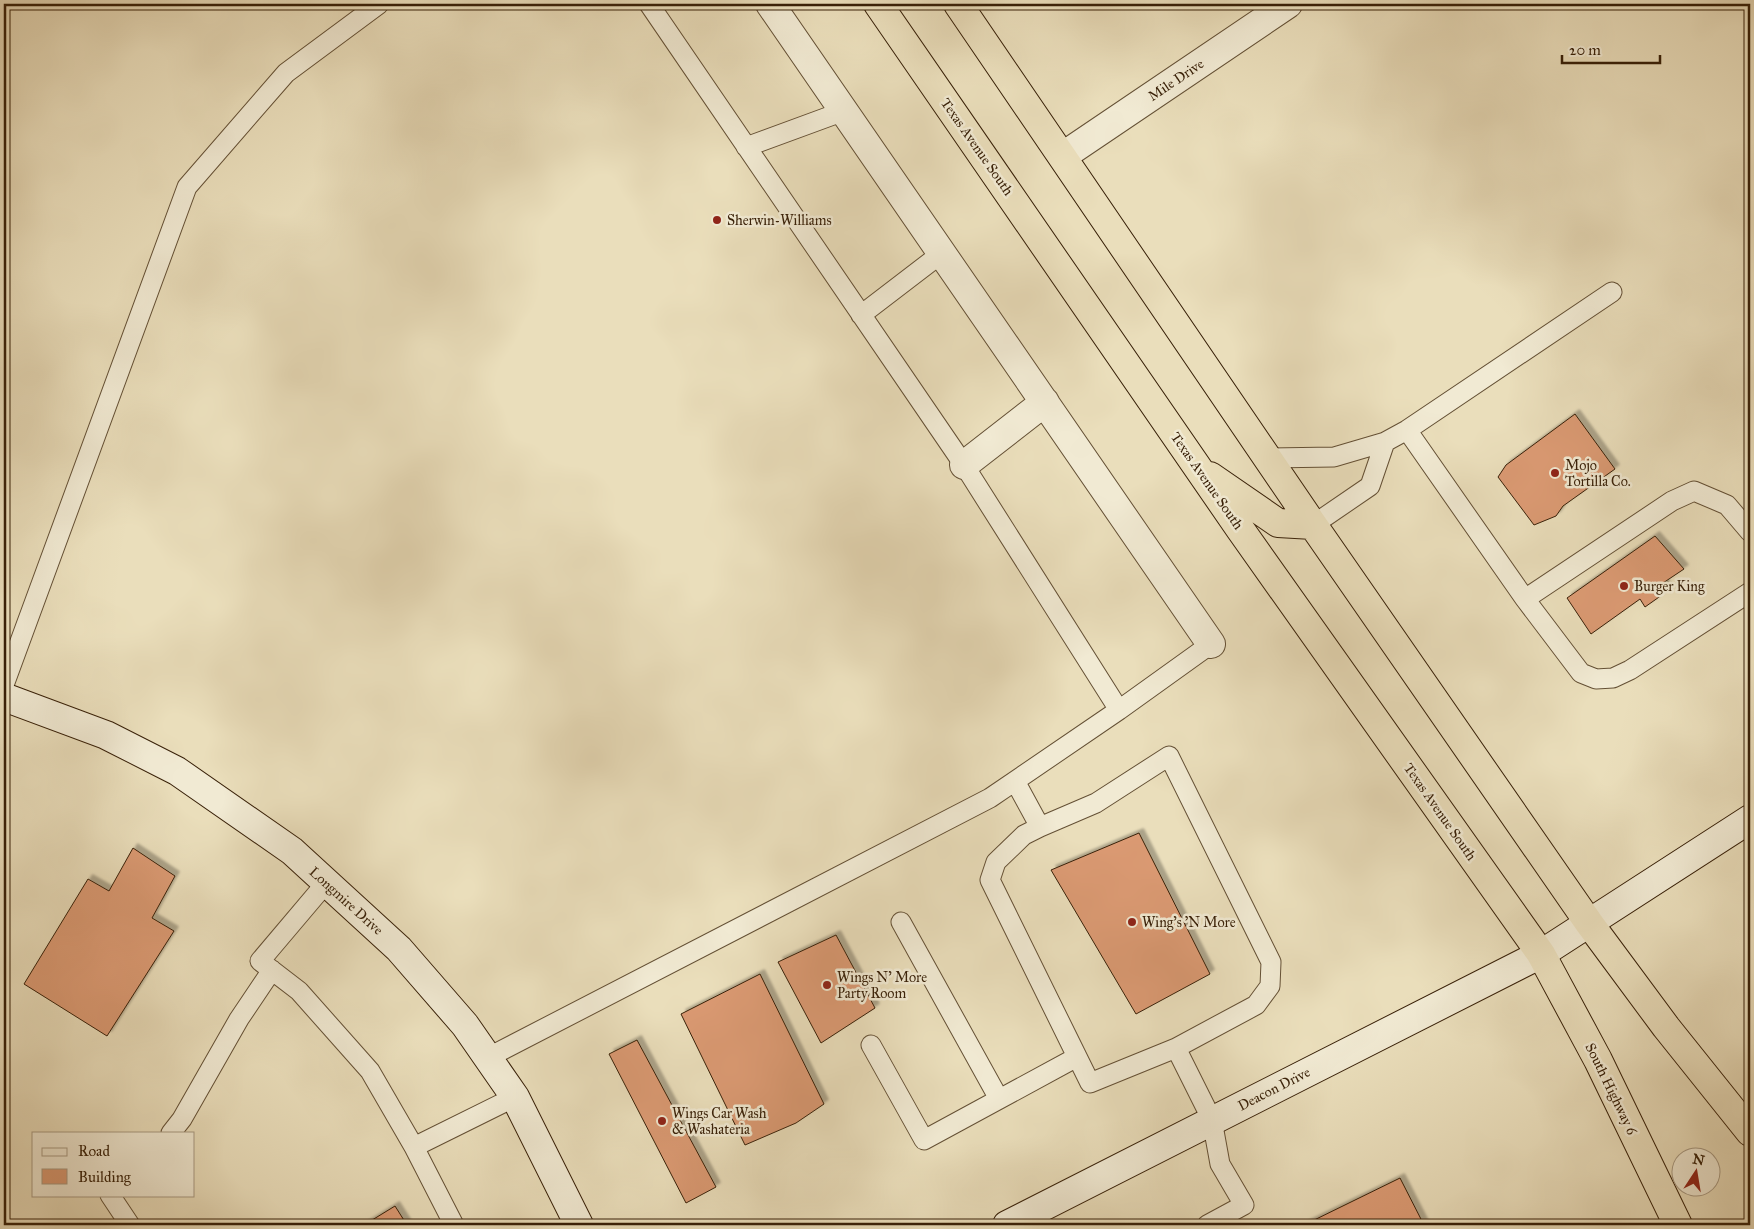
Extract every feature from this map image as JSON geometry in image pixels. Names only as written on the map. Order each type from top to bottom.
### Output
[{"type":"highway","name":"Texas Avenue South","points":[[878,4],[1197,467],[1542,954]]},
{"type":"highway","points":[[958,4],[1313,525],[1589,923],[1666,1027],[1750,1132]]},
{"type":"highway","points":[[1197,467],[1278,523],[1313,525]]},
{"type":"highway","name":"South Highway 6","points":[[1542,954],[1598,1060],[1678,1225]]},
{"type":"street","points":[[770,4],[1211,644]]},
{"type":"street","name":"Mile Drive","points":[[1063,156],[1288,4]]},
{"type":"street","points":[[964,465],[1045,402]]},
{"type":"street","name":"Longmire Drive","points":[[4,697],[106,735],[177,771],[292,851],[399,949],[465,1025],[515,1098],[579,1225]]},
{"type":"street","name":"Deacon Drive","points":[[1019,1222],[1212,1120],[1542,954],[1750,820]]},
{"type":"lane","points":[[4,685],[187,187],[286,73],[379,4]]},
{"type":"lane","points":[[649,4],[964,465],[1119,710]]},
{"type":"lane","points":[[746,147],[844,111]]},
{"type":"lane","points":[[861,315],[942,253]]},
{"type":"lane","points":[[1267,458],[1334,457],[1386,442],[1407,430],[1612,292]]},
{"type":"lane","points":[[1407,430],[1525,599],[1580,673],[1596,679],[1613,678],[1630,670],[1750,592]]},
{"type":"lane","points":[[1313,525],[1370,486],[1386,442]]},
{"type":"lane","points":[[1525,599],[1672,502],[1694,491],[1727,505],[1750,532]]},
{"type":"lane","points":[[487,1058],[990,798],[1119,710],[1211,644]]},
{"type":"lane","points":[[1169,756],[1271,962],[1270,986],[1256,1004],[1176,1048],[1090,1083],[990,880],[996,862],[1024,835],[1040,826],[1096,803],[1169,756]]},
{"type":"lane","points":[[1015,781],[1040,826]]},
{"type":"lane","points":[[326,883],[260,961],[299,991],[370,1071],[414,1147],[454,1225]]},
{"type":"lane","points":[[901,922],[999,1100]]},
{"type":"lane","points":[[172,1132],[182,1119],[239,1019],[272,970]]},
{"type":"lane","points":[[871,1045],[924,1140],[1077,1057]]},
{"type":"lane","points":[[1176,1048],[1212,1120],[1220,1164],[1244,1205],[1207,1225]]},
{"type":"lane","points":[[414,1147],[515,1098]]},
{"type":"lane","points":[[111,1196],[130,1225]]},
{"type":"building","name":"Mojo Tortilla Co.","points":[[1575,414],[1615,469],[1563,506],[1556,516],[1534,525],[1498,477],[1506,465]]},
{"type":"building","name":"Burger King","points":[[1655,536],[1684,569],[1663,583],[1669,590],[1645,607],[1640,599],[1591,634],[1567,598]]},
{"type":"building","name":"Wing's 'N More","points":[[1139,833],[1210,974],[1136,1014],[1051,870]]},
{"type":"building","points":[[133,848],[175,876],[152,918],[174,931],[107,1036],[24,984],[88,879],[109,891]]},
{"type":"building","name":"Wings N' More Party Room","points":[[836,935],[875,1008],[821,1043],[778,962]]},
{"type":"building","name":"Wings Car Wash & Washateria","points":[[760,974],[824,1104],[796,1123],[745,1145],[681,1014]]},
{"type":"building","name":"Wings Car Wash & Washateria","points":[[637,1040],[716,1187],[686,1203],[609,1054]]},
{"type":"building","points":[[1400,1178],[1424,1225],[1304,1225]]},
{"type":"building","points":[[395,1206],[407,1225],[364,1225]]},
{"type":"place","name":"Sherwin-Williams","points":[[717,220]]},
{"type":"place","name":"Mojo Tortilla Co.","points":[[1555,473]]},
{"type":"place","name":"Burger King","points":[[1624,586]]},
{"type":"place","name":"Wing's 'N More","points":[[1132,922]]},
{"type":"place","name":"Wings N' More Party Room","points":[[827,985]]},
{"type":"place","name":"Wings Car Wash & Washateria","points":[[662,1121]]}]
